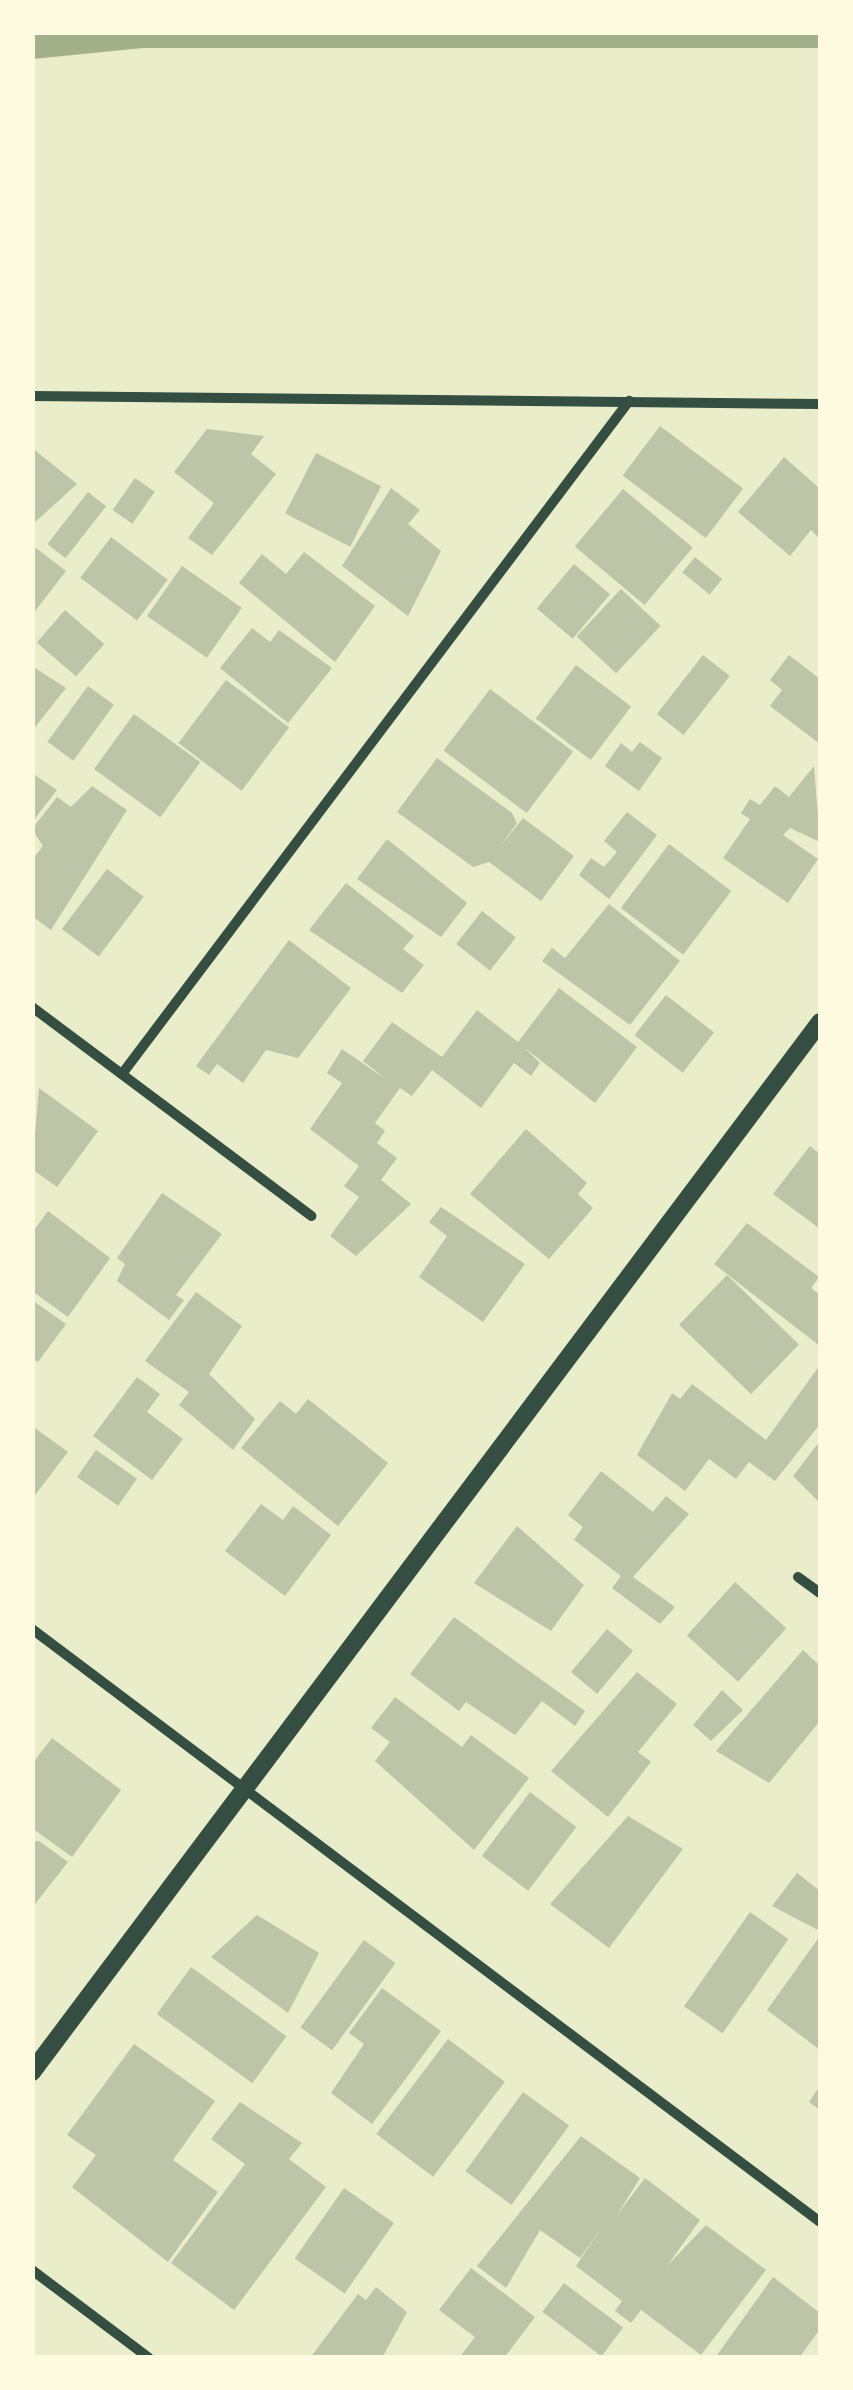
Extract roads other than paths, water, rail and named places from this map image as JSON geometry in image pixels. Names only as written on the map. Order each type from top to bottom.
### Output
[{"type":"street","points":[[32,396],[820,404]]},
{"type":"street","points":[[122,1074],[628,401]]},
{"type":"street","points":[[32,1008],[312,1216]]},
{"type":"street","points":[[32,2072],[820,1022]]},
{"type":"street","points":[[798,1577],[820,1594]]},
{"type":"street","points":[[32,1630],[820,2222]]},
{"type":"street","points":[[32,2270],[149,2358]]}]
